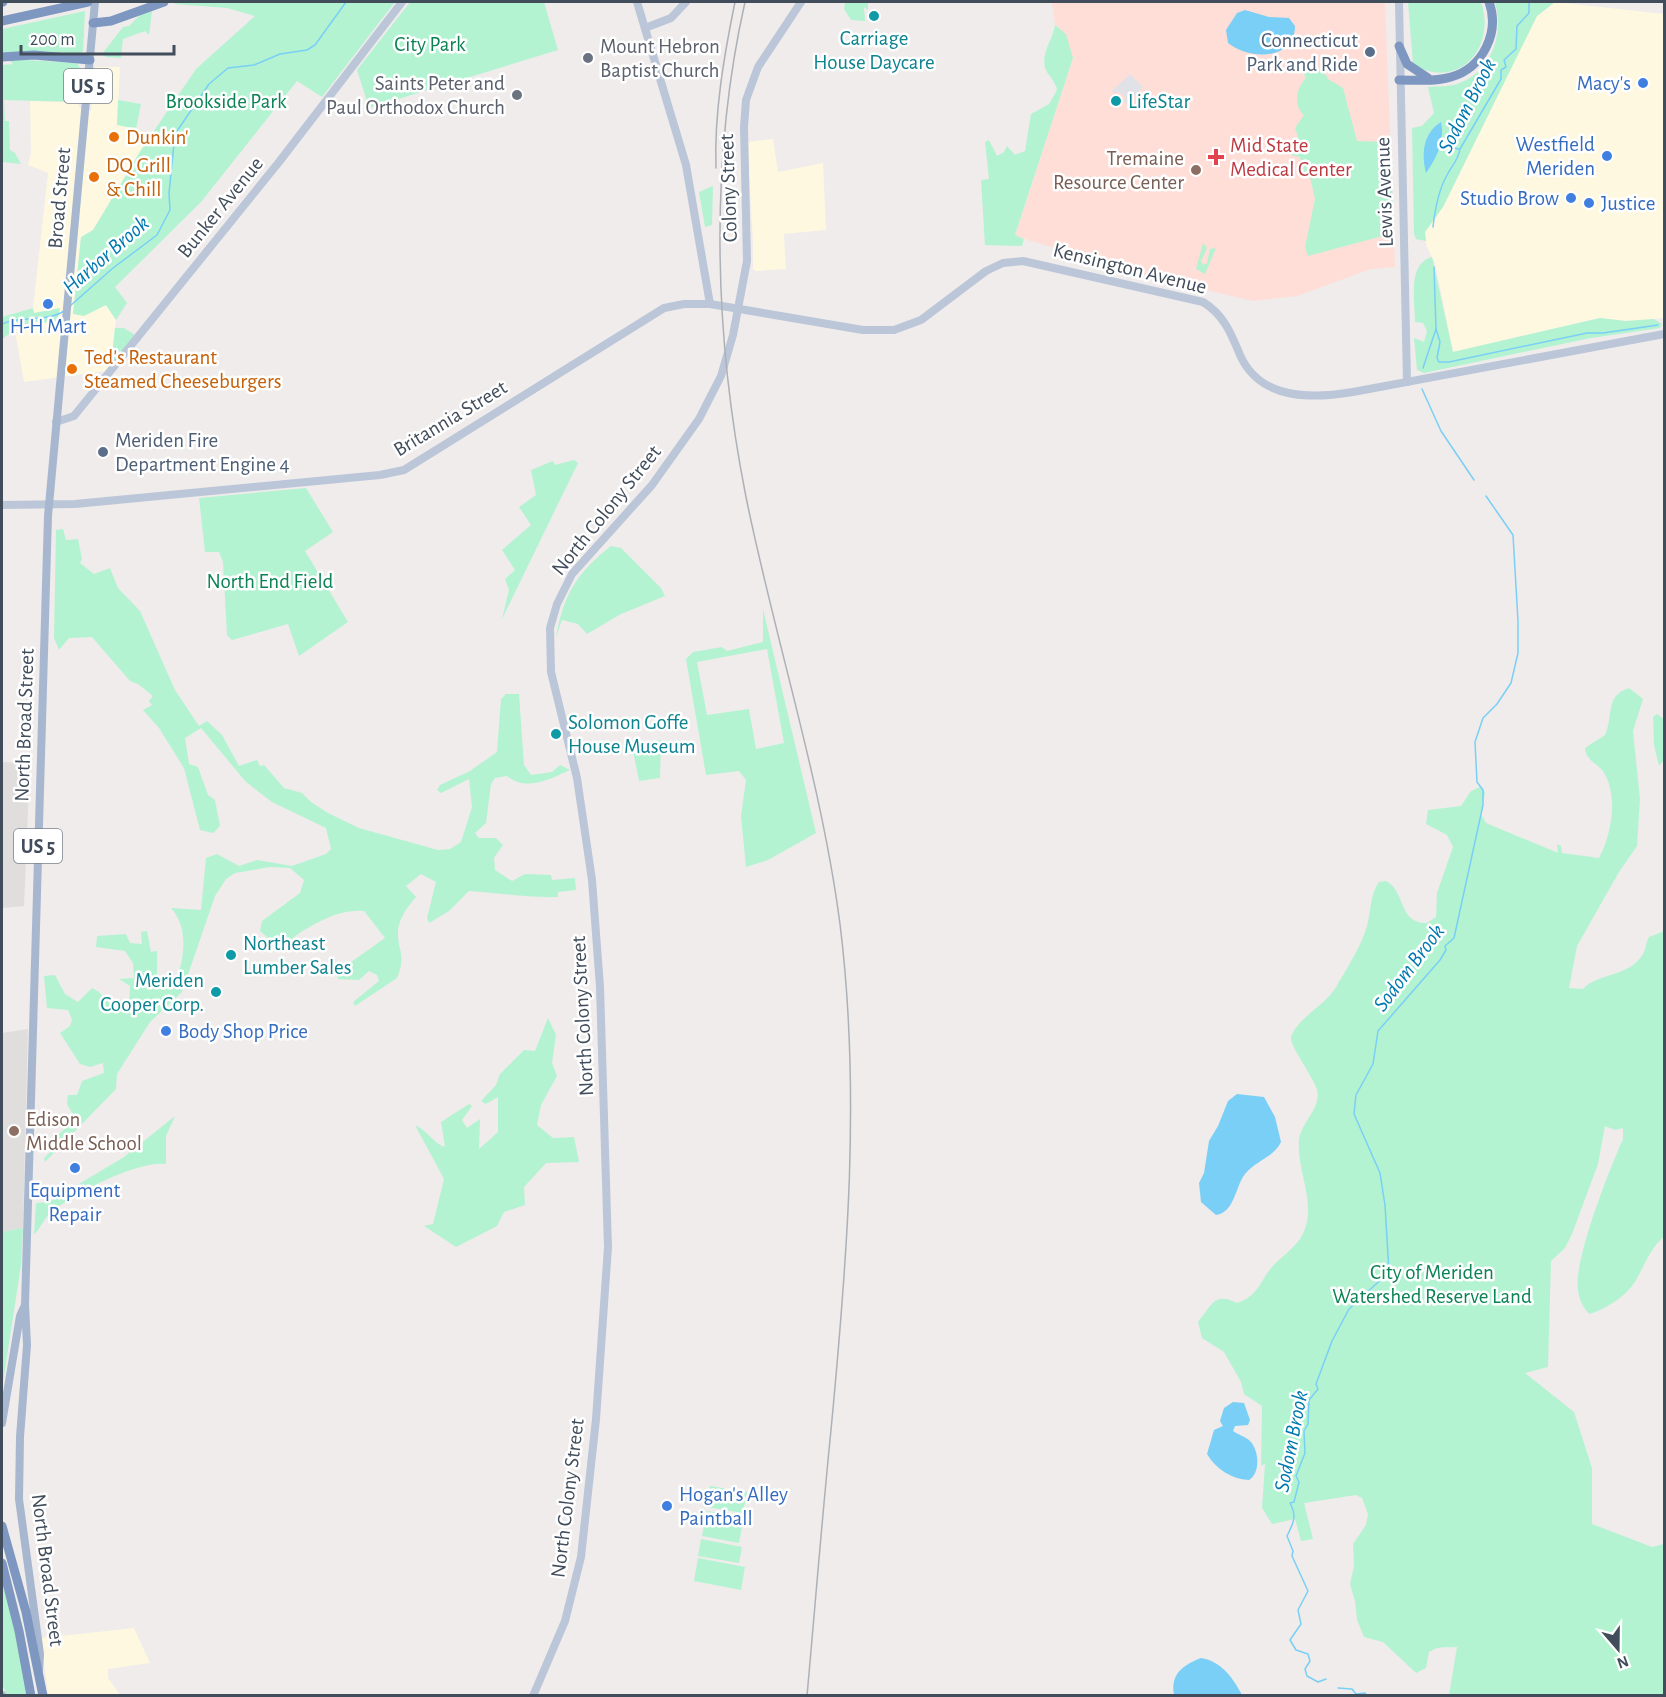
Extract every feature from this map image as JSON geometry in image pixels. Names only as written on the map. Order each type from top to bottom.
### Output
[{"type":"highway","points":[[2,21],[88,2]]},
{"type":"highway","points":[[93,23],[111,21],[164,2]]},
{"type":"highway","points":[[1399,80],[1433,80],[1460,74],[1481,56],[1492,30],[1489,2]]},
{"type":"highway","points":[[1399,46],[1410,67],[1433,80]]},
{"type":"highway","points":[[2,57],[30,55],[90,60]]},
{"type":"highway","points":[[2,1526],[22,1594],[39,1673]]},
{"type":"highway","points":[[2,1563],[20,1631],[31,1695]]},
{"type":"highway","name":"North Broad Street","points":[[39,1673],[43,1695]]},
{"type":"main road","name":"Broad Street","points":[[48,505],[95,2]]},
{"type":"main road","name":"Bunker Avenue","points":[[57,422],[74,416],[279,162],[402,2]]},
{"type":"main road","points":[[637,2],[686,165],[710,304]]},
{"type":"main road","points":[[645,28],[671,18],[686,2]]},
{"type":"main road","name":"Colony Street","points":[[717,385],[728,355],[739,310],[748,250],[744,127],[746,100],[758,67],[801,2]]},
{"type":"main road","name":"Lewis Avenue","points":[[1399,2],[1407,382]]},
{"type":"main road","name":"Kensington Avenue","points":[[739,310],[863,330],[894,330],[921,320],[986,271],[1003,263],[1023,261],[1203,302],[1224,320],[1249,371],[1261,383],[1277,391],[1328,395],[1665,334]]},
{"type":"main road","name":"Britannia Street","points":[[2,505],[48,505],[309,482],[404,470],[654,312],[673,305],[710,304],[739,310]]},
{"type":"main road","name":"North Colony Street","points":[[533,1695],[565,1621],[581,1557],[596,1419],[608,1247],[601,1007],[594,896],[581,802],[565,724],[553,682],[549,638],[557,604],[572,574],[651,487],[699,419],[717,385]]},
{"type":"main road","name":"North Broad Street","points":[[39,1673],[40,1659],[19,1498],[27,1315],[25,1305],[48,505]]},
{"type":"main road","name":"North Broad Street","points":[[2,1423],[20,1316],[25,1305]]},
{"type":"main road","points":[[11,1380],[25,1381]]},
{"type":"shaded area","name":"Mid State Medical Center","points":[[1052,2],[1385,2],[1395,267],[1371,269],[1297,296],[1253,301],[1139,274],[1015,236],[1073,58],[1058,26],[1055,25]]},
{"type":"shaded area","points":[[1555,2],[1664,14],[1664,318],[1626,321],[1600,318],[1453,352],[1435,263],[1426,245],[1425,232],[1443,207],[1537,16]]},
{"type":"shaded area","points":[[95,67],[120,67],[117,125],[129,126],[151,135],[93,230],[81,238],[73,314],[84,315],[106,305],[116,320],[111,365],[106,371],[24,382],[12,314],[33,308],[48,173],[28,165],[31,153],[30,101],[78,102],[79,107],[91,111]]},
{"type":"shaded area","points":[[1130,74],[1143,87],[1127,104],[1124,101],[1126,98],[1118,91],[1115,94],[1112,91]]},
{"type":"shaded area","points":[[773,139],[778,172],[823,163],[826,230],[784,234],[786,269],[756,271],[753,269],[747,142]]},
{"type":"shaded area","points":[[2,762],[30,763],[24,906],[2,908]]},
{"type":"shaded area","name":"Edison Middle School","points":[[28,1029],[23,1228],[2,1232],[2,1033]]},
{"type":"shaded area","points":[[134,1628],[150,1663],[108,1669],[108,1678],[120,1695],[48,1695],[41,1638]]},
{"type":"green space","name":"Brookside Park","points":[[178,2],[395,2],[322,97],[297,81],[201,202],[115,287],[127,303],[116,320],[106,305],[84,316],[73,314],[81,237],[93,230],[141,150],[196,69],[255,16],[227,8],[174,4]]},
{"type":"green space","name":"City Park","points":[[410,2],[544,2],[558,50],[369,108],[357,70]]},
{"type":"green space","points":[[845,2],[868,2],[868,10],[864,7],[865,21],[851,20],[844,9]]},
{"type":"green space","points":[[1408,2],[1481,2],[1485,19],[1483,35],[1478,49],[1470,60],[1459,69],[1445,72],[1429,71],[1413,64]]},
{"type":"green space","points":[[1495,2],[1555,2],[1537,16],[1443,207],[1425,232],[1426,241],[1416,239],[1414,234],[1412,128],[1422,126],[1434,113],[1428,87],[1457,84],[1479,71],[1487,61],[1493,51],[1498,27]]},
{"type":"green space","points":[[85,11],[83,51],[80,54],[2,53],[2,29]]},
{"type":"green space","points":[[152,11],[149,35],[145,31],[123,39],[121,58],[106,57],[102,54],[123,27],[129,26],[140,15]]},
{"type":"green space","points":[[1055,25],[1066,34],[1073,58],[1015,235],[1024,239],[1022,246],[985,245],[981,180],[989,179],[985,142],[989,140],[997,156],[1004,152],[1007,146],[1015,155],[1025,151],[1031,114],[1049,104],[1057,90],[1046,71],[1044,62]]},
{"type":"green space","points":[[8,59],[77,63],[82,72],[78,102],[4,100],[5,121],[9,121],[10,150],[15,153],[21,164],[2,162],[2,65],[13,64]]},
{"type":"green space","points":[[1306,68],[1324,71],[1328,79],[1343,88],[1357,141],[1390,142],[1394,233],[1308,256],[1305,247],[1315,199],[1310,177],[1305,175],[1300,157],[1291,155],[1299,140],[1295,128],[1304,115],[1298,107],[1297,97],[1306,78],[1302,70]]},
{"type":"green space","points":[[118,100],[141,104],[136,129],[117,125]]},
{"type":"green space","points":[[713,186],[712,225],[705,227],[699,192]]},
{"type":"green space","points":[[1203,243],[1207,248],[1201,261],[1203,265],[1207,263],[1210,249],[1216,248],[1205,274],[1196,269]]},
{"type":"green space","points":[[1432,257],[1453,352],[1600,318],[1626,321],[1654,319],[1662,324],[1660,328],[1591,338],[1424,373],[1417,370],[1414,338],[1424,342],[1427,331],[1423,323],[1415,322],[1414,284],[1419,267]]},
{"type":"green space","points":[[33,308],[34,313],[60,308],[57,323],[35,322],[15,327],[15,330],[2,339],[2,317]]},
{"type":"green space","points":[[115,328],[124,328],[135,335],[111,365]]},
{"type":"green space","points":[[574,460],[578,463],[502,619],[509,590],[505,579],[515,570],[502,550],[531,525],[519,507],[536,495],[531,470],[553,461],[555,465]]},
{"type":"green space","name":"North End Field","points":[[306,488],[333,532],[305,551],[348,622],[299,656],[288,624],[232,640],[227,635],[223,562],[219,552],[205,552],[199,498]]},
{"type":"green space","points":[[63,529],[66,540],[78,539],[82,559],[80,563],[94,574],[110,568],[118,588],[140,611],[175,690],[199,726],[207,721],[222,735],[239,766],[257,760],[260,766],[264,765],[284,788],[302,793],[328,813],[359,828],[438,850],[450,849],[461,842],[472,807],[469,779],[441,793],[437,790],[440,785],[470,771],[497,752],[501,699],[506,694],[519,694],[524,765],[531,775],[552,772],[560,765],[570,770],[530,784],[514,781],[507,776],[495,778],[491,784],[486,823],[475,833],[479,838],[496,838],[503,845],[494,858],[495,870],[512,881],[525,874],[551,875],[552,880],[575,878],[576,890],[558,892],[558,897],[469,891],[449,911],[429,923],[427,918],[436,882],[421,874],[406,886],[416,897],[400,921],[398,937],[401,963],[397,978],[355,1006],[353,1002],[379,981],[377,975],[369,971],[359,980],[338,979],[337,972],[385,938],[364,911],[331,916],[301,932],[287,943],[276,945],[260,931],[262,921],[300,893],[304,880],[290,868],[270,867],[235,873],[226,879],[215,896],[182,992],[150,1022],[117,1074],[116,1089],[45,1162],[44,1158],[56,1147],[56,1136],[76,1120],[67,1104],[68,1095],[77,1095],[82,1081],[104,1073],[103,1063],[90,1067],[80,1064],[60,1033],[70,1026],[72,1020],[68,1010],[47,1008],[44,976],[55,975],[65,994],[78,1002],[92,988],[117,1011],[129,1008],[130,986],[119,979],[134,978],[133,963],[125,951],[96,947],[97,936],[126,934],[130,943],[142,944],[141,932],[147,931],[151,952],[157,951],[157,984],[174,986],[182,956],[183,936],[177,916],[171,908],[201,910],[206,858],[217,854],[239,866],[257,860],[292,866],[326,854],[331,849],[326,828],[272,802],[246,782],[201,728],[185,738],[189,764],[198,767],[208,795],[215,800],[220,826],[213,833],[200,830],[184,768],[159,728],[143,710],[152,705],[149,701],[153,696],[138,684],[130,681],[92,637],[69,638],[59,650],[54,638],[56,530]]},
{"type":"green space","points":[[611,546],[621,548],[661,588],[665,596],[621,614],[587,634],[578,624],[562,620],[556,637],[563,608],[574,585],[589,565]]},
{"type":"green space","points":[[763,609],[816,833],[768,860],[746,867],[741,816],[746,780],[739,771],[706,775],[686,659],[693,652],[722,647],[727,651],[763,642]],"holes":[[[767,649],[784,743],[756,749],[749,709],[707,715],[697,662]]]},
{"type":"green space","name":"City of Meriden Watershed Reserve Land","points":[[1629,688],[1643,699],[1633,731],[1640,799],[1637,846],[1619,872],[1577,946],[1569,988],[1583,989],[1597,980],[1630,967],[1643,954],[1649,937],[1662,932],[1664,928],[1664,1237],[1651,1251],[1632,1286],[1616,1301],[1590,1314],[1579,1297],[1578,1276],[1581,1258],[1594,1214],[1623,1139],[1623,1128],[1615,1130],[1605,1126],[1598,1164],[1572,1234],[1565,1248],[1551,1261],[1548,1367],[1525,1373],[1574,1412],[1592,1468],[1592,1524],[1652,1547],[1664,1544],[1664,1695],[1449,1695],[1457,1647],[1439,1648],[1429,1652],[1426,1668],[1416,1673],[1383,1642],[1364,1637],[1357,1620],[1350,1584],[1354,1566],[1353,1544],[1366,1525],[1368,1514],[1362,1498],[1356,1495],[1304,1503],[1313,1539],[1301,1541],[1295,1519],[1272,1524],[1262,1508],[1265,1464],[1261,1466],[1262,1406],[1244,1394],[1241,1382],[1224,1352],[1202,1338],[1198,1322],[1210,1306],[1218,1300],[1237,1303],[1249,1297],[1271,1268],[1297,1243],[1306,1227],[1308,1202],[1299,1140],[1303,1127],[1317,1103],[1318,1096],[1315,1085],[1291,1037],[1300,1023],[1331,994],[1349,965],[1364,934],[1372,897],[1379,882],[1386,881],[1392,886],[1411,918],[1427,923],[1436,917],[1437,893],[1453,847],[1447,835],[1426,824],[1428,810],[1461,806],[1471,791],[1480,787],[1485,792],[1481,814],[1486,823],[1558,853],[1557,844],[1561,846],[1562,853],[1599,858],[1610,826],[1611,790],[1602,770],[1589,758],[1585,748],[1605,735],[1613,701],[1616,696]]},
{"type":"green space","points":[[1657,714],[1664,719],[1664,760],[1659,766],[1654,745],[1653,717]]},
{"type":"green space","points":[[661,740],[660,778],[639,781],[632,746]]},
{"type":"green space","points":[[548,1018],[556,1035],[552,1063],[557,1076],[541,1105],[537,1125],[553,1138],[574,1137],[579,1162],[546,1163],[524,1187],[525,1205],[504,1212],[497,1226],[456,1247],[424,1226],[433,1224],[444,1179],[415,1125],[445,1147],[441,1122],[469,1104],[472,1106],[462,1120],[467,1128],[480,1119],[479,1149],[498,1132],[498,1097],[486,1104],[481,1101],[496,1085],[500,1074],[524,1050],[535,1051]]},
{"type":"green space","points":[[175,1116],[166,1136],[166,1164],[153,1164],[123,1173],[75,1196],[51,1212],[34,1235],[36,1203],[49,1202],[124,1157]]},
{"type":"green space","points":[[23,1228],[21,1265],[2,1389],[2,1232]]},
{"type":"green space","points":[[710,1486],[747,1492],[743,1513],[707,1507]]},
{"type":"green space","points":[[707,1511],[744,1517],[739,1543],[702,1536]]},
{"type":"green space","points":[[701,1539],[742,1547],[739,1563],[698,1556]]},
{"type":"green space","points":[[698,1558],[745,1567],[741,1590],[694,1581]]},
{"type":"green space","points":[[2,1579],[18,1644],[27,1695],[7,1695],[2,1684]]},
{"type":"water","points":[[1245,10],[1269,17],[1289,18],[1295,26],[1293,37],[1287,46],[1269,54],[1258,54],[1237,49],[1228,43],[1226,30],[1237,13]]},
{"type":"water","points":[[1441,122],[1442,136],[1439,149],[1426,173],[1425,144],[1430,132]]},
{"type":"water","points":[[1237,1094],[1264,1097],[1275,1117],[1281,1142],[1274,1152],[1245,1174],[1231,1204],[1222,1213],[1216,1215],[1201,1202],[1199,1183],[1204,1173],[1209,1141],[1228,1101]]},
{"type":"water","points":[[1233,1402],[1244,1403],[1250,1420],[1248,1425],[1235,1426],[1233,1431],[1248,1439],[1257,1455],[1257,1467],[1253,1477],[1249,1480],[1236,1478],[1225,1472],[1207,1454],[1214,1430],[1223,1426],[1220,1421],[1224,1408]]},
{"type":"water","points":[[1201,1658],[1215,1663],[1226,1671],[1242,1695],[1174,1695],[1174,1681],[1179,1671]]},
{"type":"waterway","name":"Harbor Brook","points":[[70,306],[113,268],[157,235],[170,210],[169,193],[175,134],[209,84],[228,68],[254,65],[280,54],[307,50],[315,45],[346,2]]},
{"type":"waterway","name":"Sodom Brook","points":[[1433,227],[1437,200],[1444,181],[1501,79],[1501,70],[1506,67],[1504,60],[1516,49],[1517,26],[1529,13],[1529,2]]},
{"type":"waterway","points":[[1440,146],[1459,149]]},
{"type":"waterway","name":"Sodom Brook","points":[[1423,368],[1436,329],[1434,267]]},
{"type":"waterway","name":"Harbor Brook","points":[[2,324],[9,321],[49,317],[64,311]]},
{"type":"waterway","points":[[1436,329],[1440,342],[1437,358],[1439,362],[1449,362],[1587,333],[1658,325]]},
{"type":"waterway","name":"Sodom Brook","points":[[1422,389],[1441,431],[1474,480]]},
{"type":"waterway","name":"Sodom Brook","points":[[1326,1679],[1318,1682],[1307,1676],[1305,1669],[1310,1661],[1308,1654],[1296,1650],[1290,1640],[1301,1624],[1298,1610],[1308,1591],[1292,1556],[1293,1551],[1287,1536],[1294,1519],[1290,1503],[1294,1502],[1299,1482],[1296,1476],[1305,1453],[1304,1431],[1308,1424],[1309,1400],[1318,1389],[1316,1384],[1332,1341],[1349,1309],[1389,1272],[1385,1205],[1380,1173],[1354,1114],[1356,1095],[1373,1064],[1378,1031],[1440,960],[1446,950],[1445,946],[1454,938],[1483,805],[1483,790],[1477,782],[1475,742],[1483,718],[1497,704],[1511,683],[1518,653],[1513,535],[1486,496]]},
{"type":"waterway","name":"Sodom Brook","points":[[1338,1688],[1352,1689],[1356,1694],[1365,1693],[1367,1696]]},
{"type":"railway","points":[[716,168],[721,85],[735,2]]},
{"type":"railway","points":[[745,2],[733,63],[725,124],[721,186],[722,312],[727,374],[746,497],[810,763],[832,870],[840,924],[850,1051],[851,1114],[842,1304],[807,1696]]},
{"type":"place","name":"Carriage House Daycare","points":[[874,16]]},
{"type":"place","name":"Connecticut Park and Ride","points":[[1370,52]]},
{"type":"place","name":"Mount Hebron Baptist Church","points":[[588,58]]},
{"type":"place","name":"Macy's","points":[[1643,83]]},
{"type":"place","name":"Saints Peter and Paul Orthodox Church","points":[[517,95]]},
{"type":"place","name":"LifeStar","points":[[1116,101]]},
{"type":"place","name":"Dunkin'","points":[[114,137]]},
{"type":"place","name":"Westfield Meriden","points":[[1607,156]]},
{"type":"place","name":"Mid State Medical Center","points":[[1216,157]]},
{"type":"place","name":"Tremaine Resource Center","points":[[1196,170]]},
{"type":"place","name":"DQ Grill & Chill","points":[[94,177]]},
{"type":"place","name":"Studio Brow","points":[[1571,198]]},
{"type":"place","name":"Justice","points":[[1589,203]]},
{"type":"place","name":"H-H Mart","points":[[48,304]]},
{"type":"place","name":"Ted's Restaurant Steamed Cheeseburgers","points":[[72,369]]},
{"type":"place","name":"Meriden Fire Department Engine 4","points":[[103,452]]},
{"type":"place","name":"Solomon Goffe House Museum","points":[[556,734]]},
{"type":"place","name":"Northeast Lumber Sales","points":[[231,955]]},
{"type":"place","name":"Meriden Cooper Corp.","points":[[216,992]]},
{"type":"place","name":"Body Shop Price","points":[[166,1031]]},
{"type":"place","name":"Edison Middle School","points":[[14,1131]]},
{"type":"place","name":"Equipment Repair","points":[[75,1168]]},
{"type":"place","name":"Hogan's Alley Paintball","points":[[667,1506]]}]
